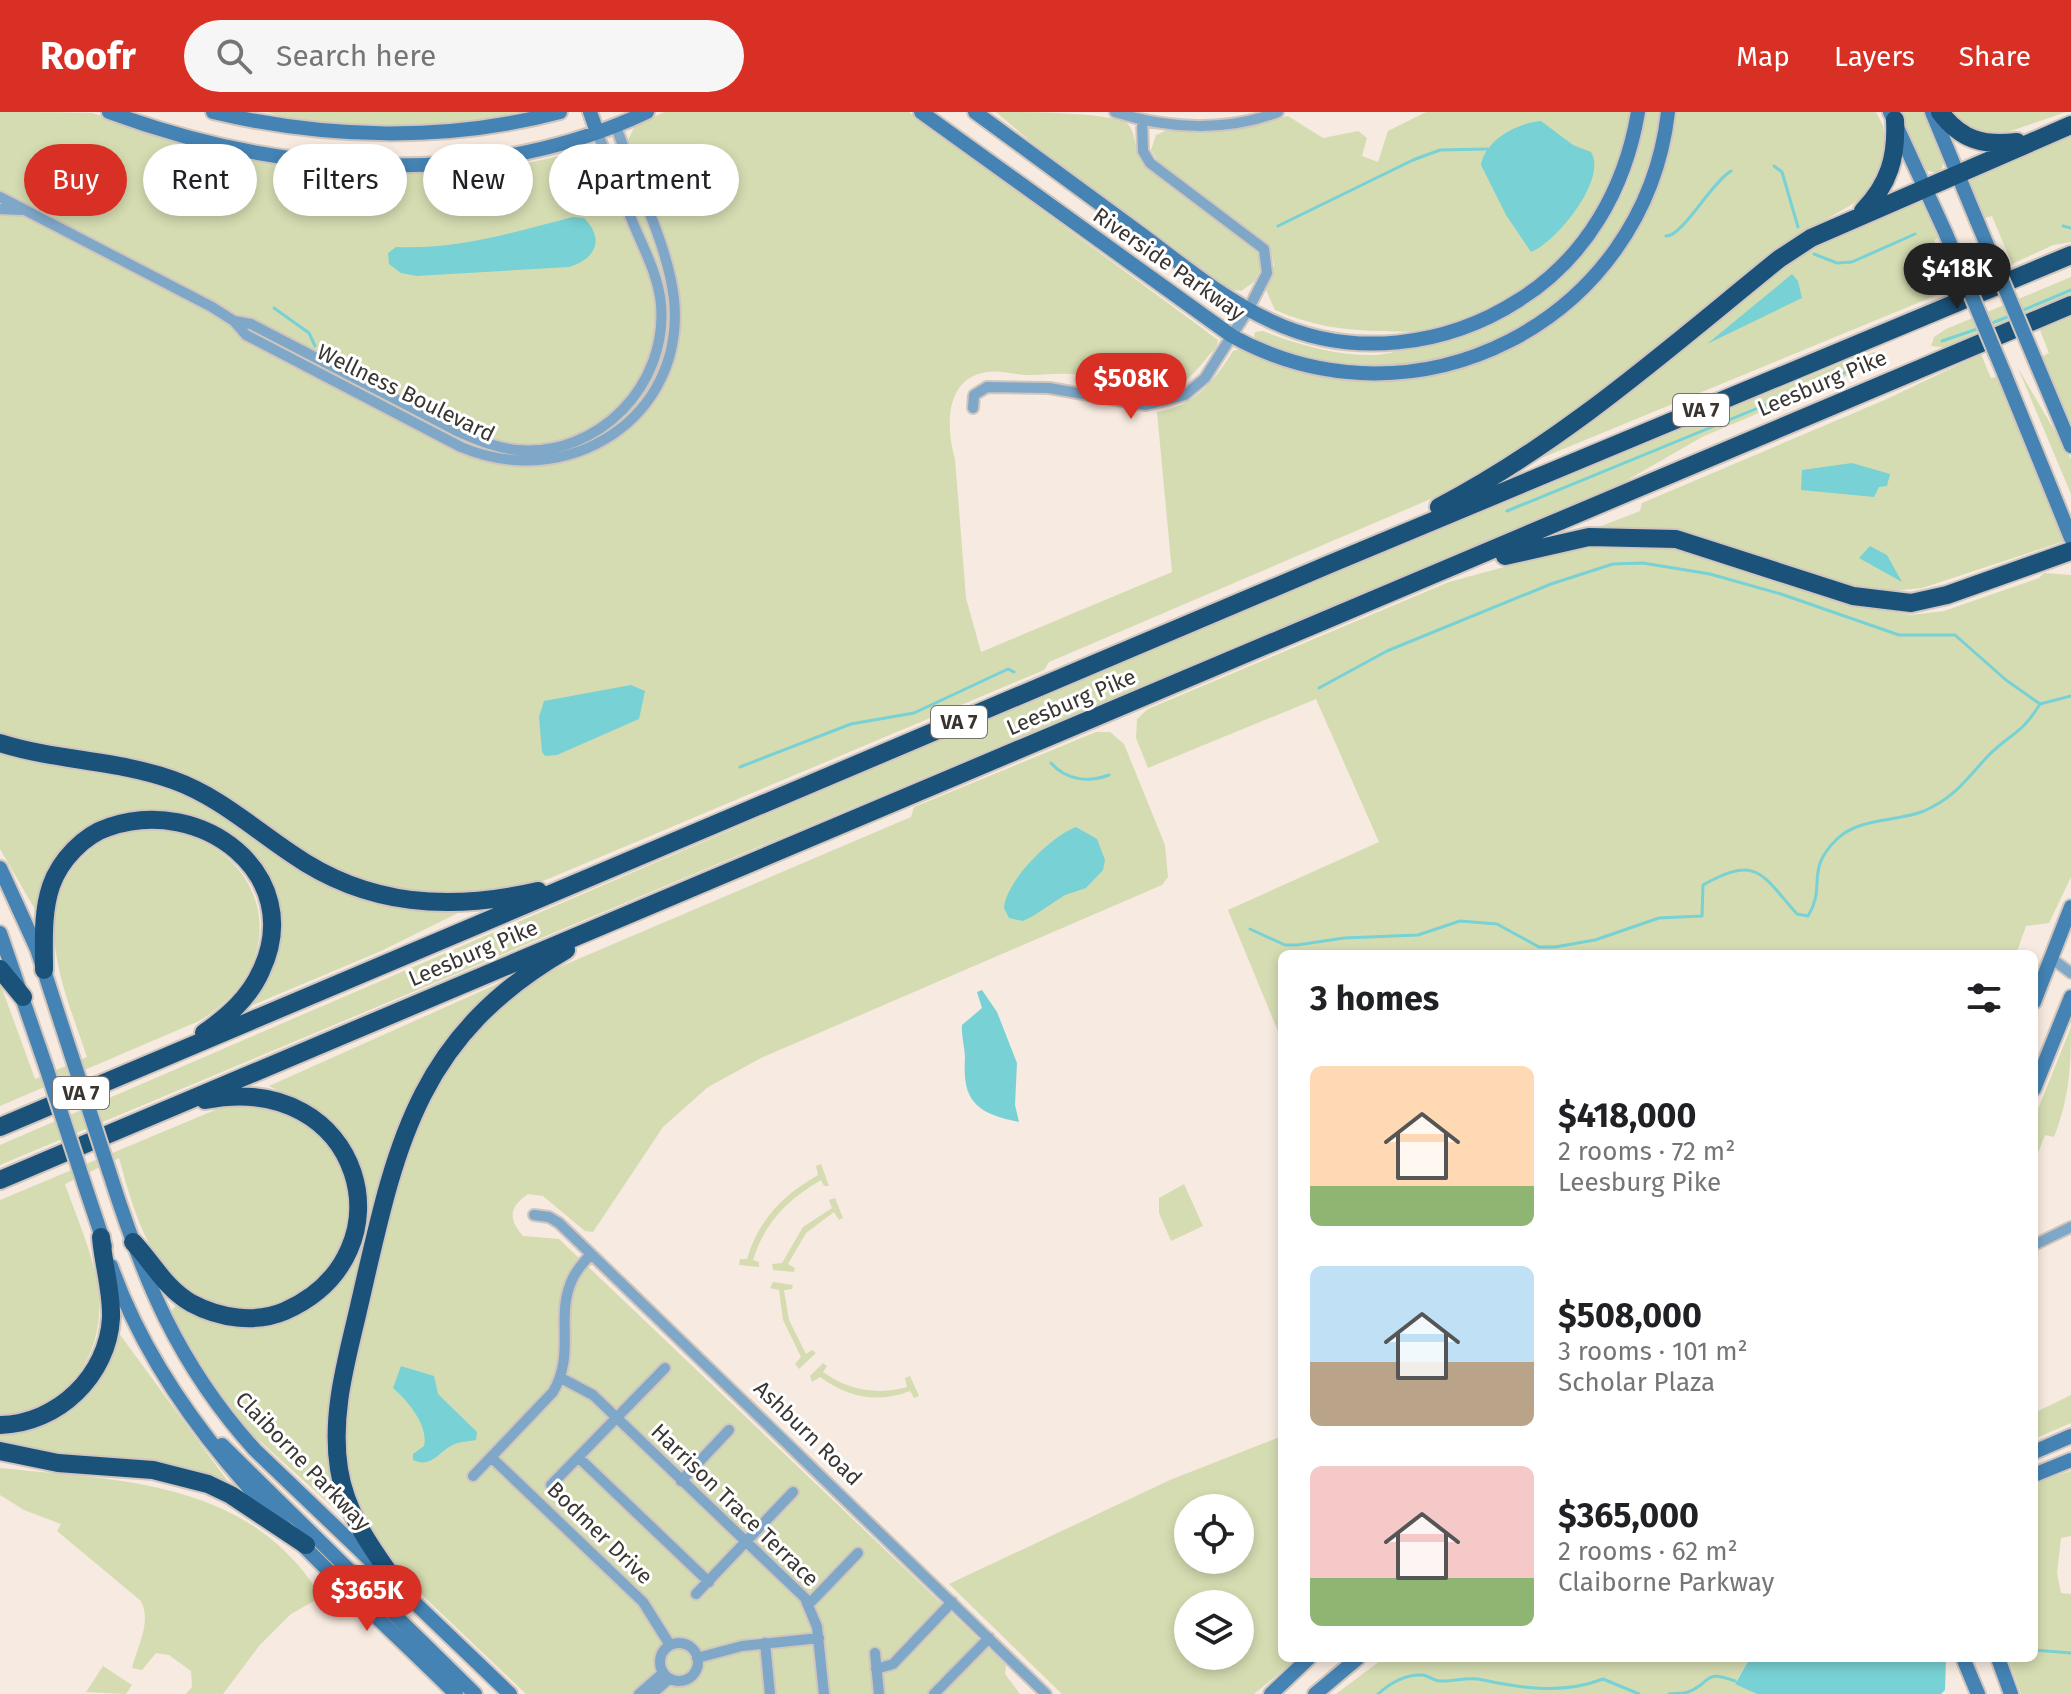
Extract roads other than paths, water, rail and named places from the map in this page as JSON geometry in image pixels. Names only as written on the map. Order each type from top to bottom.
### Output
[{"type":"highway","points":[[1940,112],[1964,137],[1983,143],[2032,140]]},
{"type":"highway","points":[[1858,216],[1886,182],[1896,142],[1893,116]]},
{"type":"highway","points":[[1330,564],[1502,474],[1591,414],[1779,259],[1811,238],[2071,125]]},
{"type":"highway","name":"Leesburg Pike","points":[[0,1127],[1330,564],[2071,255]]},
{"type":"highway","name":"Leesburg Pike","points":[[3,1179],[629,913],[1408,588],[2071,305]]},
{"type":"highway","points":[[1408,588],[1517,552],[1589,537],[1630,535],[1690,543],[1853,596],[1911,603],[1947,595],[2071,551]]},
{"type":"highway","points":[[0,743],[48,756],[139,770],[174,780],[222,804],[313,868],[389,898],[430,904],[485,903],[587,880]]},
{"type":"highway","points":[[44,970],[45,904],[52,882],[81,843],[101,829],[147,818],[187,822],[225,840],[252,868],[262,887],[269,908],[268,951],[262,971],[238,1005],[222,1021],[162,1059]]},
{"type":"highway","points":[[402,1591],[358,1526],[346,1499],[337,1444],[340,1391],[398,1146],[424,1089],[489,1006],[534,968],[629,913]]},
{"type":"highway","points":[[0,969],[23,997]]},
{"type":"highway","points":[[133,1242],[174,1291],[191,1303],[221,1315],[260,1318],[278,1314],[315,1294],[343,1264],[352,1242],[356,1194],[352,1171],[332,1134],[316,1118],[298,1107],[260,1095],[221,1097],[171,1107]]},
{"type":"highway","points":[[0,1425],[37,1418],[56,1409],[85,1384],[99,1362],[109,1341],[111,1315],[101,1237]]},
{"type":"highway","points":[[0,1451],[58,1463],[153,1470],[194,1479],[231,1495],[306,1545]]},
{"type":"main road","points":[[109,112],[216,145],[303,160],[359,165],[414,164],[502,156],[597,132],[613,119],[647,112]]},
{"type":"main road","points":[[213,112],[311,130],[400,133],[466,129],[560,112]]},
{"type":"main road","points":[[590,112],[597,132]]},
{"type":"main road","name":"Riverside Parkway","points":[[921,112],[1232,336],[1288,361],[1344,373],[1380,375],[1444,367],[1513,341],[1579,293],[1615,251],[1647,194],[1663,146],[1668,112]]},
{"type":"main road","name":"Riverside Parkway","points":[[975,112],[1248,310],[1296,331],[1369,344],[1442,335],[1487,318],[1551,277],[1588,236],[1618,184],[1638,112]]},
{"type":"main road","points":[[1932,112],[2071,446]]},
{"type":"main road","points":[[1893,116],[1946,234],[2071,538]]},
{"type":"main road","name":"Claiborne Parkway","points":[[0,868],[44,970],[142,1273],[175,1343],[221,1411],[255,1450],[510,1694]]},
{"type":"main road","points":[[2038,992],[2071,907]]},
{"type":"main road","points":[[0,933],[101,1237],[136,1328],[183,1409],[222,1458],[456,1694]]},
{"type":"main road","points":[[2038,1079],[2071,997]]},
{"type":"main road","points":[[183,1409],[475,1694]]},
{"type":"main road","points":[[2038,1450],[2071,1436]]},
{"type":"main road","points":[[2038,1473],[2071,1460]]},
{"type":"main road","points":[[1271,1694],[1305,1662]]},
{"type":"main road","points":[[1315,1694],[1353,1662]]},
{"type":"main road","points":[[1965,1662],[1978,1694]]},
{"type":"main road","points":[[1999,1662],[2011,1694]]},
{"type":"street","points":[[1115,112],[1142,120],[1180,125],[1225,124],[1278,112]]},
{"type":"street","name":"Wellness Boulevard","points":[[234,321],[246,335],[476,453],[512,462],[541,462],[593,447],[621,430],[651,395],[666,364],[674,318],[673,296],[662,252],[613,119]]},
{"type":"street","points":[[973,408],[974,395],[987,387],[1080,392],[1135,405],[1167,402],[1199,385],[1248,310],[1267,273],[1264,249],[1150,163],[1143,151],[1142,120]]},
{"type":"street","name":"Wellness Boulevard","points":[[0,209],[21,210],[234,321],[251,324],[459,432],[493,445],[542,449],[593,433],[617,416],[642,386],[658,350],[661,321],[654,272],[597,132]]},
{"type":"street","name":"Wellness Boulevard","points":[[0,197],[16,202],[21,210]]},
{"type":"street","points":[[2051,958],[2071,962]]},
{"type":"street","points":[[2051,958],[2071,973]]},
{"type":"street","name":"Ashburn Road","points":[[534,1215],[549,1217],[559,1223],[1046,1694]]},
{"type":"street","points":[[2038,1243],[2071,1227]]},
{"type":"street","points":[[473,1476],[553,1392],[561,1378],[567,1352],[568,1291],[571,1280],[591,1254]]},
{"type":"street","points":[[551,1485],[665,1368]]},
{"type":"street","name":"Harrison Trace Terrace","points":[[561,1378],[593,1395],[809,1604],[819,1638],[824,1694]]},
{"type":"street","points":[[681,1481],[729,1430]]},
{"type":"street","points":[[578,1457],[709,1582]]},
{"type":"street","name":"Bodmer Drive","points":[[492,1458],[643,1602],[670,1645]]},
{"type":"street","points":[[696,1594],[793,1492]]},
{"type":"street","points":[[809,1604],[858,1553]]},
{"type":"street","points":[[876,1669],[893,1664],[952,1602]]},
{"type":"street","points":[[697,1658],[765,1643],[819,1638]]},
{"type":"street","points":[[934,1694],[989,1638]]},
{"type":"street","points":[[765,1643],[770,1694]]},
{"type":"street","points":[[666,1676],[660,1660],[670,1645],[688,1645],[697,1658]]},
{"type":"street","points":[[875,1653],[879,1694]]},
{"type":"street","points":[[666,1676],[683,1681],[691,1677],[697,1658]]},
{"type":"street","points":[[639,1694],[666,1676]]},
{"type":"street","points":[[652,1694],[666,1676]]},
{"type":"water","points":[[1541,121],[1573,145],[1591,152],[1594,164],[1592,178],[1577,209],[1553,236],[1531,252],[1506,215],[1481,165],[1489,148],[1504,134],[1522,125]]},
{"type":"water","points":[[573,217],[584,218],[596,241],[586,259],[569,267],[417,276],[401,273],[389,264],[388,253],[396,247],[463,243]]},
{"type":"water","points":[[1792,274],[1798,281],[1802,298],[1707,344]]},
{"type":"water","points":[[1852,463],[1890,474],[1887,486],[1879,487],[1874,497],[1801,490],[1802,470]]},
{"type":"water","points":[[1870,546],[1887,555],[1902,582],[1859,558]]},
{"type":"water","points":[[631,685],[645,691],[639,719],[557,755],[545,756],[539,717],[544,701]]},
{"type":"water","points":[[1076,827],[1097,839],[1105,860],[1103,870],[1086,888],[1065,895],[1033,916],[1023,921],[1009,918],[1004,908],[1021,873],[1043,849]]},
{"type":"water","points":[[982,990],[997,1012],[1017,1063],[1015,1105],[1019,1122],[983,1109],[975,1103],[966,1085],[962,1025],[982,1008],[977,992]]},
{"type":"water","points":[[401,1366],[434,1376],[438,1394],[477,1432],[476,1440],[455,1444],[426,1462],[413,1460],[413,1454],[424,1446],[425,1438],[416,1414],[393,1388]]},
{"type":"water","points":[[1748,1662],[1946,1662],[1945,1690],[1941,1694],[1757,1694],[1735,1684]]},
{"type":"waterway","points":[[1278,226],[1413,160],[1440,150],[1487,149]]},
{"type":"waterway","points":[[1774,166],[1782,172],[1798,227]]},
{"type":"waterway","points":[[1666,236],[1680,228],[1731,171]]},
{"type":"waterway","points":[[2063,226],[2071,228]]},
{"type":"waterway","points":[[1814,254],[1837,263],[1852,262],[1915,234]]},
{"type":"waterway","points":[[2021,311],[2071,290]]},
{"type":"waterway","points":[[274,308],[309,333],[315,346]]},
{"type":"waterway","points":[[1987,325],[2010,316]]},
{"type":"waterway","points":[[1942,341],[1980,328]]},
{"type":"waterway","points":[[1507,511],[1858,367]]},
{"type":"waterway","points":[[1319,688],[1387,651],[1551,584],[1613,564],[1643,563],[1710,574],[1781,594],[1899,635],[1955,635],[2006,680],[2040,704]]},
{"type":"waterway","points":[[740,767],[851,724],[914,713],[1008,669],[1014,672]]},
{"type":"waterway","points":[[1250,929],[1285,945],[1297,945],[1344,938],[1418,935],[1460,921],[1497,924],[1539,947],[1555,947],[1595,940],[1659,918],[1702,916],[1703,885],[1721,876],[1748,870],[1766,880],[1797,914],[1808,916],[1816,895],[1821,860],[1837,839],[1856,827],[1935,806],[2022,728],[2040,704],[2071,696]]},
{"type":"waterway","points":[[1051,763],[1063,773],[1078,778],[1093,779],[1109,775]]},
{"type":"waterway","points":[[2038,1650],[2071,1653]]},
{"type":"waterway","points":[[1378,1694],[1398,1680],[1423,1675],[1438,1681],[1477,1679],[1544,1688],[1574,1687],[1603,1679],[1639,1694]]},
{"type":"waterway","points":[[1669,1694],[1688,1692],[1717,1676],[1735,1681]]}]
